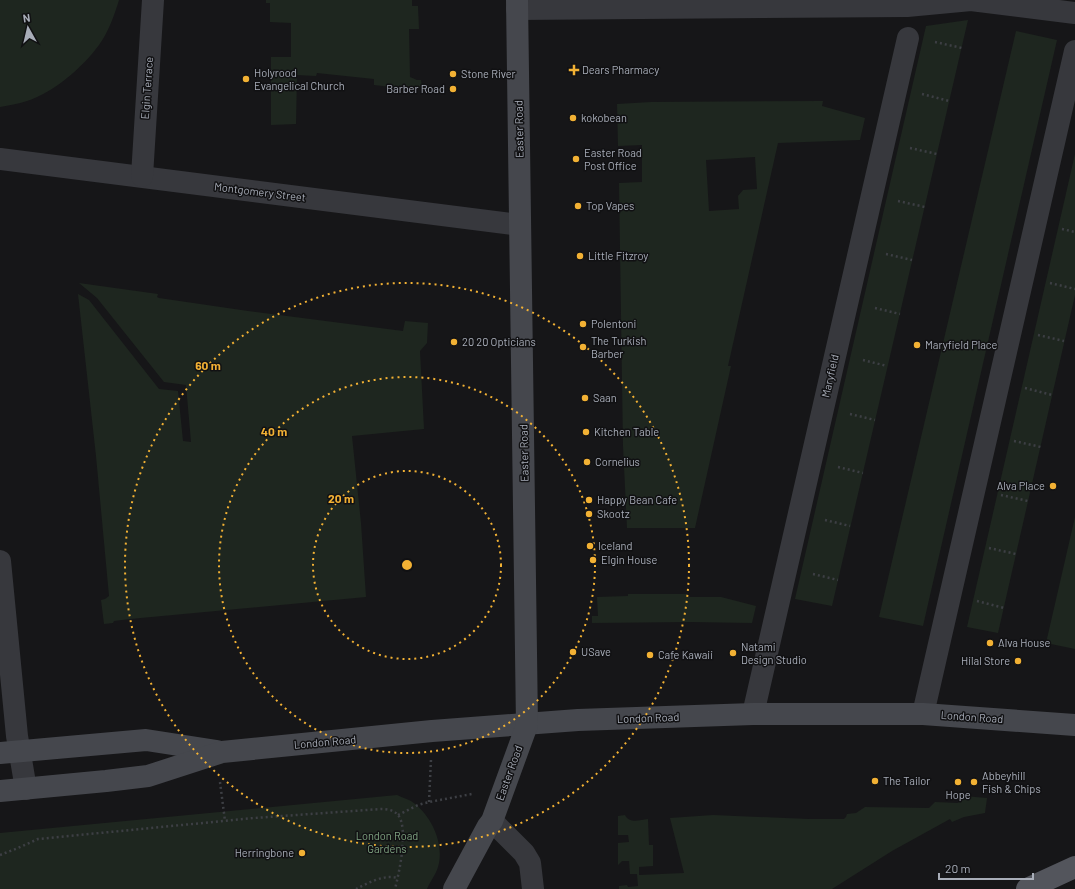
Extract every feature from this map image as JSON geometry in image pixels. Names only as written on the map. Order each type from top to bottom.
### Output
[{"type":"main road","name":"Easter Road","points":[[454,889],[492,820],[527,725],[517,4]]},
{"type":"main road","name":"London Road","points":[[0,791],[148,776],[220,753],[432,731],[578,720],[753,714],[923,714],[1075,725]]},
{"type":"main road","name":"London Road","points":[[10,752],[146,740],[220,753]]},
{"type":"main road","points":[[1027,889],[1075,867]]},
{"type":"street","name":"Elgin Terrace","points":[[142,176],[153,0]]},
{"type":"street","points":[[517,4],[907,6],[971,0],[1075,13]]},
{"type":"street","name":"Maryfield","points":[[753,714],[908,38]]},
{"type":"street","points":[[923,714],[1075,51]]},
{"type":"street","name":"Montgomery Street","points":[[0,158],[520,225]]},
{"type":"street","points":[[0,561],[10,752],[26,789]]},
{"type":"street","points":[[492,820],[524,853],[530,863],[533,889]]},
{"type":"path","points":[[931,41],[962,48]]},
{"type":"path","points":[[919,94],[949,101]]},
{"type":"path","points":[[906,147],[937,154]]},
{"type":"path","points":[[894,200],[925,207]]},
{"type":"path","points":[[1058,228],[1075,232]]},
{"type":"path","points":[[882,253],[912,260]]},
{"type":"path","points":[[1046,282],[1075,288]]},
{"type":"path","points":[[870,306],[900,314]]},
{"type":"path","points":[[1034,334],[1064,341]]},
{"type":"path","points":[[858,359],[888,366]]},
{"type":"path","points":[[1022,387],[1052,395]]},
{"type":"path","points":[[845,413],[875,420]]},
{"type":"path","points":[[1010,440],[1040,447]]},
{"type":"path","points":[[833,466],[863,473]]},
{"type":"path","points":[[997,494],[1028,501]]},
{"type":"path","points":[[821,519],[850,526]]},
{"type":"path","points":[[985,547],[1016,554]]},
{"type":"path","points":[[809,573],[838,580]]},
{"type":"path","points":[[973,600],[1004,608]]},
{"type":"path","points":[[429,802],[432,731]]},
{"type":"path","points":[[220,753],[225,821]]},
{"type":"path","points":[[398,815],[418,805],[429,802],[504,788]]},
{"type":"path","points":[[0,855],[38,839],[225,821],[374,809],[389,810],[398,815],[401,821],[403,840],[401,860],[395,889]]},
{"type":"path","points":[[356,889],[382,878],[392,876],[398,878]]},
{"type":"green space","points":[[0,0],[119,0],[103,40],[76,70],[47,92],[37,97],[24,102],[0,107]]},
{"type":"green space","points":[[266,0],[412,0],[412,6],[418,6],[419,29],[409,29],[410,77],[421,80],[422,86],[417,90],[374,85],[374,79],[317,73],[316,76],[297,75],[296,124],[271,125],[271,57],[291,57],[291,23],[270,22],[270,3],[266,3]]},
{"type":"green space","points":[[968,20],[832,606],[795,599],[926,26]]},
{"type":"green space","points":[[1016,31],[1057,40],[923,626],[879,617]]},
{"type":"green space","points":[[823,101],[822,106],[865,118],[860,140],[778,143],[728,366],[731,366],[695,528],[627,528],[623,446],[619,183],[642,182],[642,145],[618,146],[617,104],[651,102]],"holes":[[[755,157],[757,189],[743,190],[738,196],[739,209],[709,211],[706,160]]]},
{"type":"green space","points":[[1075,154],[1075,295],[998,633],[967,627]]},
{"type":"green space","points":[[79,283],[158,294],[157,297],[159,298],[403,331],[405,321],[428,323],[427,343],[420,351],[424,429],[352,436],[361,523],[366,597],[130,619],[104,624],[101,600],[109,596],[96,456],[78,294],[89,300],[159,389],[178,391],[183,441],[191,442],[186,385],[164,382],[97,298]]},
{"type":"green space","points":[[1075,517],[1075,649],[1046,643]]},
{"type":"green space","points":[[628,594],[687,594],[688,597],[721,597],[756,606],[752,623],[592,623],[592,616],[598,616],[597,597],[628,596]]},
{"type":"green space","name":"London Road Gardens","points":[[397,795],[411,801],[425,814],[435,830],[438,839],[440,858],[436,872],[427,889],[0,889],[0,833]]},
{"type":"green space","points":[[964,796],[987,798],[985,813],[964,817],[952,822],[950,819],[892,851],[832,889],[619,889],[619,886],[638,886],[637,874],[630,874],[629,861],[622,861],[618,865],[618,843],[629,842],[628,835],[618,835],[618,816],[625,815],[629,820],[638,821],[648,819],[649,845],[653,845],[653,866],[639,867],[639,875],[684,873],[670,818],[713,815],[844,819],[847,814],[856,813],[865,807],[929,808],[935,802],[958,803]]},
{"type":"place","name":"Dears Pharmacy","points":[[574,70]]},
{"type":"place","name":"Stone River","points":[[453,74]]},
{"type":"place","name":"Holyrood Evangelical Church","points":[[246,79]]},
{"type":"place","name":"Barber Road","points":[[453,89]]},
{"type":"place","name":"kokobean","points":[[573,118]]},
{"type":"place","name":"Easter Road Post Office","points":[[576,159]]},
{"type":"place","name":"Top Vapes","points":[[578,206]]},
{"type":"place","name":"Little Fitzroy","points":[[580,256]]},
{"type":"place","name":"Polentoni","points":[[583,324]]},
{"type":"place","name":"20 20 Opticians","points":[[454,342]]},
{"type":"place","name":"Maryfield Place","points":[[917,345]]},
{"type":"place","name":"The Turkish Barber","points":[[583,347]]},
{"type":"place","name":"Saan","points":[[585,398]]},
{"type":"place","name":"Kitchen Table","points":[[586,432]]},
{"type":"place","name":"Cornelius","points":[[587,462]]},
{"type":"place","name":"Alva Place","points":[[1053,486]]},
{"type":"place","name":"Happy Bean Cafe","points":[[589,500]]},
{"type":"place","name":"Skootz","points":[[589,514]]},
{"type":"place","name":"Iceland","points":[[590,546]]},
{"type":"place","name":"Elgin House","points":[[593,560]]},
{"type":"place","name":"Alva House","points":[[990,643]]},
{"type":"place","name":"USave","points":[[573,652]]},
{"type":"place","name":"Natami Design Studio","points":[[733,653]]},
{"type":"place","name":"Cafe Kawaii","points":[[650,655]]},
{"type":"place","name":"Hilal Store","points":[[1018,661]]},
{"type":"place","name":"The Tailor","points":[[875,781]]},
{"type":"place","name":"Hope","points":[[958,782]]},
{"type":"place","name":"Abbeyhill Fish & Chips","points":[[974,782]]},
{"type":"place","name":"Herringbone","points":[[302,853]]}]
